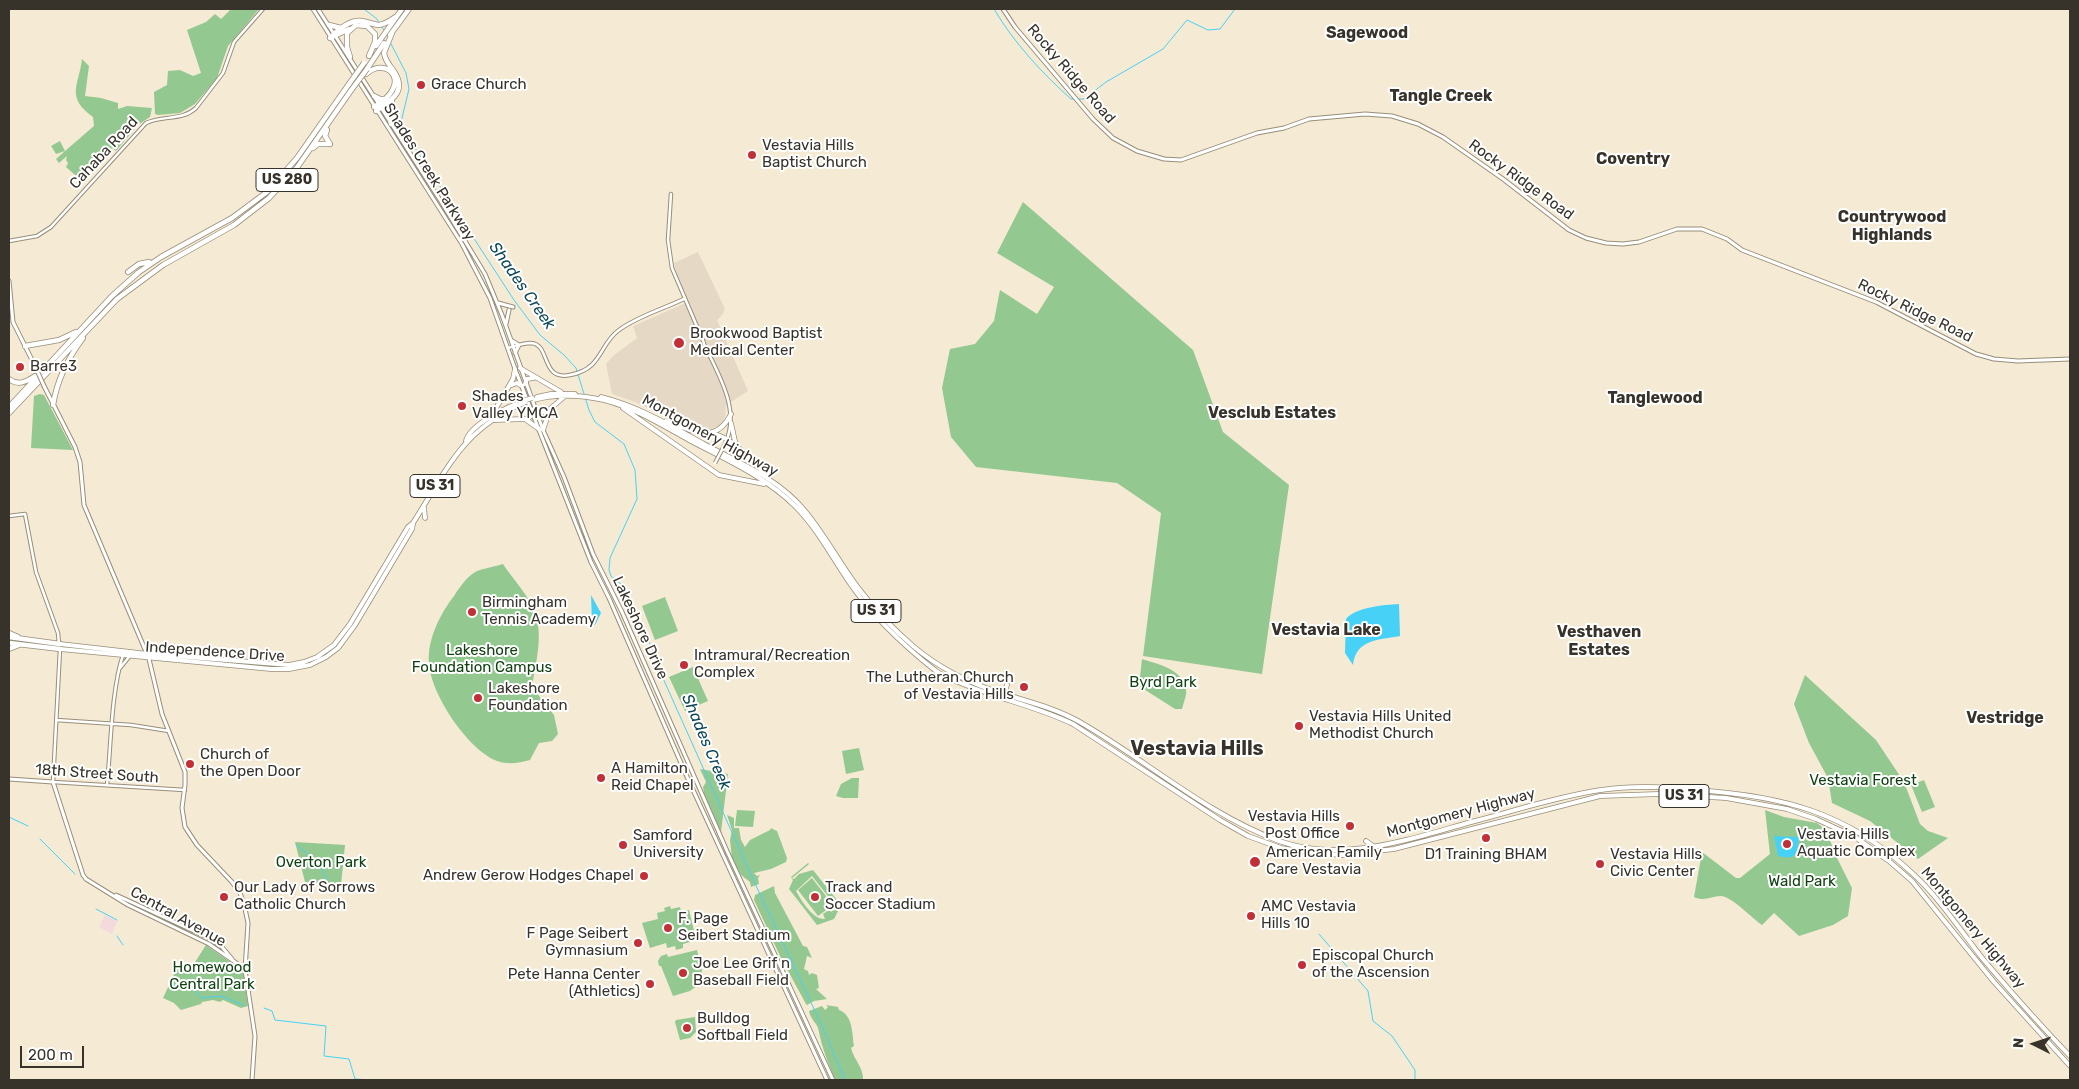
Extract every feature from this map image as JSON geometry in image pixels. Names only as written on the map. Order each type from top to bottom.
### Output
[{"type":"highway","name":"US 280","points":[[9,414],[14,401],[125,283],[155,261],[227,221],[267,192],[297,158],[402,9]]},
{"type":"highway","points":[[366,72],[409,9]]},
{"type":"highway","points":[[333,36],[358,20],[378,25],[384,24],[397,16]]},
{"type":"highway","points":[[333,36],[356,25],[363,24],[373,30],[375,40],[369,56]]},
{"type":"highway","points":[[329,25],[343,28]]},
{"type":"highway","points":[[350,28],[346,39],[350,57]]},
{"type":"highway","points":[[378,108],[398,92],[399,86],[387,62],[384,50],[392,33]]},
{"type":"highway","points":[[366,72],[383,68],[394,74]]},
{"type":"highway","name":"US 280","points":[[11,407],[128,290],[163,265],[228,229],[250,214],[284,183],[335,114],[341,110],[366,72]]},
{"type":"highway","points":[[374,96],[390,100]]},
{"type":"highway","points":[[390,100],[389,110],[392,124]]},
{"type":"highway","points":[[309,150],[318,144],[330,144],[325,135],[330,121]]},
{"type":"highway","points":[[128,272],[139,264],[155,261]]},
{"type":"highway","points":[[128,290],[129,285],[155,261]]},
{"type":"highway","points":[[53,404],[55,392],[70,358],[94,323],[122,290],[125,283]]},
{"type":"highway","points":[[25,346],[64,339],[83,327]]},
{"type":"highway","points":[[9,379],[16,383],[22,383],[42,371]]},
{"type":"highway","points":[[48,393],[55,392]]},
{"type":"highway","points":[[9,632],[22,642],[9,649]]},
{"type":"highway","name":"US 31","points":[[9,637],[22,642]]},
{"type":"highway","name":"US 31","points":[[9,643],[22,642],[60,647]]},
{"type":"main road","name":"Shades Creek Parkway","points":[[313,9],[350,57],[374,96],[378,108],[392,124],[480,264],[506,325],[510,347],[515,354],[517,368]]},
{"type":"main road","name":"Shades Creek Parkway","points":[[318,9],[475,267],[510,347],[533,410]]},
{"type":"main road","name":"Rocky Ridge Road","points":[[1003,9],[1093,119],[1113,138],[1136,151],[1164,159],[1181,160],[1257,134],[1309,120],[1365,114],[1392,116],[1418,124],[1443,137],[1503,179],[1569,230],[1586,238],[1606,243],[1623,244],[1640,242],[1677,230],[1702,229],[1727,239],[1742,250],[1876,302],[1976,354],[2018,361],[2070,359]]},
{"type":"main road","points":[[9,281],[13,322],[75,447],[80,462],[84,505],[149,659],[159,703],[185,772],[182,811],[186,827],[190,836],[232,882],[240,893],[244,904],[248,923],[245,970],[255,1036],[252,1080]]},
{"type":"main road","points":[[498,303],[511,308],[506,325]]},
{"type":"main road","points":[[510,340],[519,345],[515,354]]},
{"type":"main road","points":[[517,368],[564,395],[548,410],[539,412],[533,410],[530,417],[525,419],[490,419],[503,398],[517,368]]},
{"type":"main road","points":[[509,386],[517,383],[524,385],[528,379],[534,378]]},
{"type":"main road","points":[[525,419],[541,430],[549,402],[543,396],[543,383]]},
{"type":"main road","name":"Shades Creek Parkway","points":[[524,385],[532,400]]},
{"type":"main road","name":"Montgomery Highway","points":[[466,441],[476,428],[490,419],[509,408],[543,396],[572,395],[602,398],[632,407],[652,416],[759,474],[801,506],[822,533],[858,589],[892,628],[926,656],[957,676],[1074,719],[1203,802],[1250,828],[1281,841],[1330,850],[1378,847],[1600,790],[1643,787],[1765,797],[1802,807],[1846,825],[1879,846],[1913,874],[2013,994],[2070,1056]]},
{"type":"main road","points":[[503,398],[505,405],[509,408],[507,415],[511,418]]},
{"type":"main road","name":"Montgomery Highway","points":[[602,398],[638,413],[720,456],[776,490],[807,519],[868,606],[912,651],[938,672],[970,688],[1052,714],[1073,724],[1220,820],[1248,836],[1281,848],[1308,853],[1323,855],[1364,854],[1407,846],[1600,796],[1634,794],[1696,796],[1750,801],[1787,809],[1835,827],[1869,846],[1911,880],[2010,1000],[2070,1066]]},
{"type":"main road","name":"Lakeshore Drive","points":[[532,400],[533,410],[584,548],[609,598],[699,803],[827,1080]]},
{"type":"main road","name":"Montgomery Highway","points":[[509,408],[526,401]]},
{"type":"main road","points":[[617,404],[712,470],[729,478],[763,484],[776,490]]},
{"type":"main road","points":[[712,433],[724,426],[731,414]]},
{"type":"main road","points":[[652,416],[701,433],[712,433],[727,440],[736,446],[774,484]]},
{"type":"main road","points":[[731,423],[736,446]]},
{"type":"main road","name":"Lakeshore Drive","points":[[541,430],[566,483],[593,554],[614,595],[727,851],[833,1080]]},
{"type":"main road","name":"Independence Drive","points":[[60,647],[289,665],[317,657],[328,650],[340,638],[408,527],[413,523],[453,458],[466,441]]},
{"type":"main road","points":[[424,505],[423,514],[425,518]]},
{"type":"main road","name":"Independence Drive","points":[[60,647],[149,659],[284,669],[303,667],[321,661],[338,648],[350,633],[412,529],[413,523]]},
{"type":"main road","points":[[609,598],[614,595]]},
{"type":"main road","points":[[139,653],[143,648],[142,643]]},
{"type":"main road","points":[[1000,693],[1006,691],[1007,685]]},
{"type":"main road","name":"18th Street South","points":[[9,780],[53,782]]},
{"type":"main road","name":"Central Avenue","points":[[53,782],[83,875],[86,879],[113,894],[130,900],[209,938],[222,947],[232,960],[245,970]]},
{"type":"main road","points":[[1634,794],[1636,790],[1643,787]]},
{"type":"main road","points":[[1696,796],[1697,790]]},
{"type":"main road","points":[[1521,809],[1522,815]]},
{"type":"main road","points":[[1366,841],[1370,845],[1378,847]]},
{"type":"main road","points":[[1950,928],[1955,923]]},
{"type":"main road","points":[[236,963],[242,962],[246,957]]},
{"type":"street","name":"Cahaba Road","points":[[9,241],[37,236],[51,227],[146,123],[154,119],[178,118],[192,112],[223,73],[234,42],[263,9]]},
{"type":"street","points":[[671,194],[667,232],[668,249],[673,272],[728,396],[731,414],[727,440],[712,470]]},
{"type":"street","points":[[510,347],[531,343],[537,345],[555,374],[562,376],[578,373],[598,360],[617,331],[630,323],[684,299]]},
{"type":"street","points":[[9,516],[25,514],[36,572],[58,633],[60,647],[53,782]]},
{"type":"street","points":[[108,785],[119,669],[125,652]]},
{"type":"street","points":[[119,669],[129,657]]},
{"type":"street","points":[[56,720],[131,725],[170,732]]},
{"type":"street","name":"18th Street South","points":[[53,782],[185,790]]},
{"type":"shaded area","name":"Brookwood Baptist Medical Center","points":[[698,252],[725,309],[717,320],[748,391],[726,405],[725,417],[721,426],[705,431],[676,422],[635,402],[612,394],[606,364],[613,356],[637,338],[633,326],[688,302],[674,263]]},
{"type":"shaded area","points":[[105,915],[117,921],[112,934],[99,927]]},
{"type":"green space","points":[[231,9],[259,9],[228,46],[217,78],[195,104],[180,113],[155,114],[154,92],[167,85],[168,71],[180,70],[193,76],[201,73],[187,30],[206,22],[215,14],[221,19]]},
{"type":"green space","points":[[82,59],[89,66],[85,96],[118,103],[118,109],[127,106],[152,108],[150,117],[138,125],[116,151],[112,148],[82,181],[66,167],[68,163],[66,160],[67,156],[59,163],[56,159],[94,126],[93,117],[84,110],[76,97]]},
{"type":"green space","points":[[60,141],[65,151],[56,154],[51,146]]},
{"type":"green space","points":[[1023,202],[1193,350],[1223,432],[1289,485],[1262,674],[1143,656],[1161,513],[1117,483],[976,467],[951,437],[942,388],[950,349],[975,344],[994,321],[1000,290],[1037,314],[1054,287],[997,253]]},
{"type":"green space","points":[[44,395],[73,450],[31,448],[34,396]]},
{"type":"green space","name":"Lakeshore Foundation Campus","points":[[503,564],[529,601],[536,617],[539,640],[532,687],[554,715],[558,734],[552,741],[539,743],[530,760],[514,763],[497,761],[486,755],[463,733],[443,704],[431,675],[429,663],[432,636],[444,611],[461,586],[470,575],[477,571]]},
{"type":"green space","points":[[665,597],[678,631],[655,640],[642,606]]},
{"type":"green space","name":"Byrd Park","points":[[1142,659],[1169,669],[1180,677],[1186,692],[1182,709],[1175,709],[1139,686]]},
{"type":"green space","points":[[693,667],[708,701],[685,711],[669,677]]},
{"type":"green space","name":"Vestavia Forest","points":[[1805,675],[1876,740],[1904,782],[1920,824],[1928,831],[1948,838],[1918,859],[1870,821],[1832,803],[1828,778],[1809,743],[1794,704]]},
{"type":"green space","points":[[859,748],[864,770],[846,774],[842,751]]},
{"type":"green space","points":[[700,769],[728,774],[721,832],[704,793],[703,787],[706,782]]},
{"type":"green space","points":[[852,778],[859,778],[858,798],[836,796],[841,784]]},
{"type":"green space","points":[[1924,780],[1935,807],[1922,812],[1911,785]]},
{"type":"green space","points":[[737,810],[755,811],[753,827],[735,826]]},
{"type":"green space","name":"Wald Park","points":[[1765,810],[1784,817],[1817,823],[1826,830],[1852,888],[1848,916],[1833,925],[1799,936],[1774,913],[1762,925],[1725,897],[1717,896],[1701,899],[1694,897],[1702,852],[1736,878],[1740,878],[1770,854]]},
{"type":"green space","points":[[727,815],[734,818],[734,828],[739,828],[741,840],[745,847],[750,840],[771,828],[777,831],[787,858],[786,862],[771,869],[754,873],[757,876],[760,875],[758,878],[759,884],[751,887],[750,882],[741,875],[732,859],[730,840],[732,830]]},
{"type":"green space","name":"Overton Park","points":[[295,842],[345,845],[341,885],[305,882]]},
{"type":"green space","points":[[808,863],[792,878],[794,879],[799,874],[813,870],[841,905],[834,919],[817,925],[789,889],[793,880],[791,877]],"holes":[[[812,876],[835,905],[834,911],[830,909],[833,913],[829,910],[823,914],[825,919],[821,918],[808,909],[796,891]]]},
{"type":"green space","name":"Track and Soccer Stadium","points":[[812,878],[833,905],[818,916],[798,890]]},
{"type":"green space","points":[[774,886],[775,893],[803,946],[807,947],[812,958],[807,956],[804,969],[808,971],[809,975],[812,973],[817,975],[819,988],[816,989],[827,999],[814,1001],[807,1005],[781,958],[754,900],[755,895]]},
{"type":"green space","name":"F. Page Seibert Stadium","points":[[670,906],[671,909],[680,907],[681,911],[689,910],[695,935],[689,937],[690,942],[683,944],[683,948],[676,950],[675,946],[667,948],[666,943],[650,948],[642,923],[658,919],[657,913],[665,911],[664,908]]},
{"type":"green space","name":"Homewood Central Park","points":[[206,945],[243,971],[248,1006],[241,1008],[223,1000],[220,1002],[213,1000],[181,1010],[174,1003],[163,998],[177,968],[188,973]]},
{"type":"green space","name":"Joe Lee Grif n Baseball Field","points":[[697,950],[702,971],[698,985],[690,991],[673,996],[658,961],[661,956],[667,954],[668,957]]},
{"type":"green space","points":[[826,1005],[838,1007],[849,1020],[854,1046],[851,1048],[862,1072],[863,1080],[835,1080],[818,1029],[809,1011],[822,1006],[825,1010],[828,1007]]},
{"type":"green space","name":"Bulldog Softball Field","points":[[695,1017],[696,1032],[690,1038],[680,1040],[676,1020]]},
{"type":"water","points":[[591,595],[601,613],[595,625],[589,627],[592,621]]},
{"type":"water","name":"Vestavia Lake","points":[[1399,604],[1400,636],[1377,640],[1364,645],[1355,656],[1353,665],[1345,653],[1346,619],[1363,609]]},
{"type":"water","name":"Vestavia Hills Aquatic Complex","points":[[1774,836],[1799,837],[1796,852],[1792,857],[1778,856]]},
{"type":"waterway","name":"Shades Creek","points":[[364,9],[377,19],[379,23]]},
{"type":"waterway","points":[[994,9],[1010,34],[1029,57],[1071,99],[1084,99],[1106,82],[1163,49],[1187,20],[1208,30],[1220,29],[1235,9]]},
{"type":"waterway","name":"Shades Creek","points":[[381,26],[384,30]]},
{"type":"waterway","name":"Shades Creek","points":[[390,42],[406,73],[409,89],[401,122],[415,148],[514,300],[540,335],[576,368],[589,410],[595,422],[624,444],[635,470],[637,499],[610,558],[609,570],[611,576],[621,584],[640,628],[647,636],[662,676],[845,1080]]},
{"type":"waterway","points":[[9,817],[28,826]]},
{"type":"waterway","points":[[40,839],[75,874]]},
{"type":"waterway","points":[[296,845],[319,866],[326,877],[327,883]]},
{"type":"waterway","points":[[96,909],[117,920]]},
{"type":"waterway","points":[[1319,934],[1368,991],[1373,1021],[1392,1036],[1415,1070],[1415,1080]]},
{"type":"waterway","points":[[117,936],[123,945]]},
{"type":"waterway","points":[[169,984],[183,990],[191,988],[202,998],[221,996],[243,1005]]},
{"type":"waterway","points":[[264,1008],[272,1011],[275,1020],[326,1026],[324,1056],[349,1059],[355,1079],[372,1080]]},
{"type":"place","name":"Grace Church","points":[[421,85]]},
{"type":"place","name":"Vestavia Hills Baptist Church","points":[[752,155]]},
{"type":"place","name":"Brookwood Baptist Medical Center","points":[[679,343]]},
{"type":"place","name":"Barre3","points":[[20,367]]},
{"type":"place","name":"Shades Valley YMCA","points":[[462,406]]},
{"type":"place","name":"Birmingham Tennis Academy","points":[[472,612]]},
{"type":"place","name":"Intramural/Recreation Complex","points":[[684,665]]},
{"type":"place","name":"The Lutheran Church of Vestavia Hills","points":[[1024,687]]},
{"type":"place","name":"Lakeshore Foundation","points":[[478,698]]},
{"type":"place","name":"Vestavia Hills United Methodist Church","points":[[1299,726]]},
{"type":"place","name":"Church of the Open Door","points":[[190,764]]},
{"type":"place","name":"A Hamilton Reid Chapel","points":[[601,778]]},
{"type":"place","name":"Vestavia Hills Post Office","points":[[1350,826]]},
{"type":"place","name":"D1 Training BHAM","points":[[1486,838]]},
{"type":"place","name":"Vestavia Hills Aquatic Complex","points":[[1787,844]]},
{"type":"place","name":"Samford University","points":[[623,845]]},
{"type":"place","name":"American Family Care Vestavia","points":[[1255,862]]},
{"type":"place","name":"Vestavia Hills Civic Center","points":[[1600,864]]},
{"type":"place","name":"Andrew Gerow Hodges Chapel","points":[[644,876]]},
{"type":"place","name":"Our Lady of Sorrows Catholic Church","points":[[224,897]]},
{"type":"place","name":"Track and Soccer Stadium","points":[[815,897]]},
{"type":"place","name":"AMC Vestavia Hills 10","points":[[1251,916]]},
{"type":"place","name":"F. Page Seibert Stadium","points":[[668,928]]},
{"type":"place","name":"F Page Seibert Gymnasium","points":[[638,943]]},
{"type":"place","name":"Episcopal Church of the Ascension","points":[[1302,965]]},
{"type":"place","name":"Joe Lee Grif n Baseball Field","points":[[683,973]]},
{"type":"place","name":"Pete Hanna Center (Athletics)","points":[[650,984]]},
{"type":"place","name":"Bulldog Softball Field","points":[[687,1028]]},
{"type":"district","name":"Sagewood","points":[[1367,33]]},
{"type":"district","name":"Tangle Creek","points":[[1441,96]]},
{"type":"district","name":"Coventry","points":[[1633,159]]},
{"type":"district","name":"Countrywood Highlands","points":[[1892,226]]},
{"type":"district","name":"Tanglewood","points":[[1655,398]]},
{"type":"district","name":"Vesclub Estates","points":[[1272,413]]},
{"type":"district","name":"Vestavia Lake","points":[[1326,630]]},
{"type":"district","name":"Vesthaven Estates","points":[[1599,641]]},
{"type":"district","name":"Vestridge","points":[[2005,718]]},
{"type":"district","name":"Vestavia Hills","points":[[1197,749]]}]
